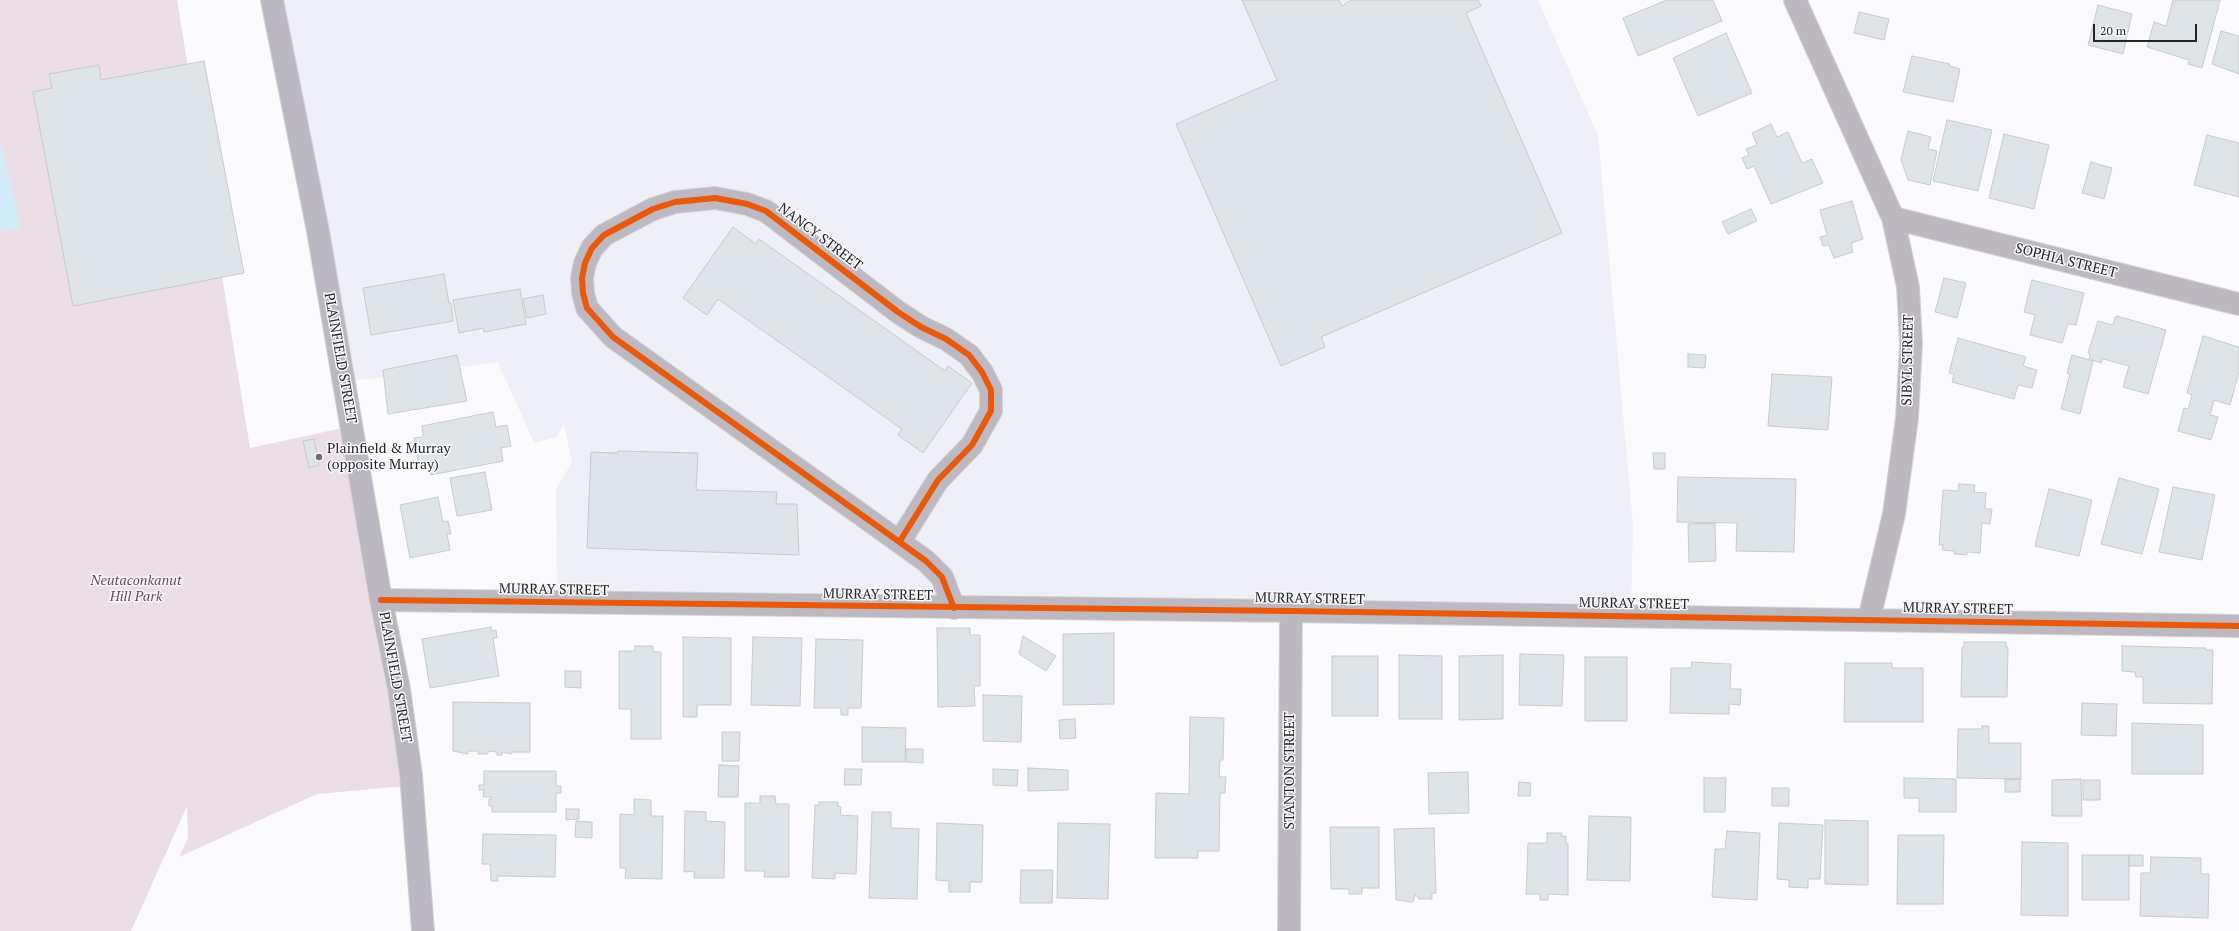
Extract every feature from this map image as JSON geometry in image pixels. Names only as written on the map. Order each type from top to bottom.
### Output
[{"type":"main road","name":"PLAINFIELD STREET","points":[[272,0],[318,231],[381,600],[399,690],[411,775],[423,931]]},
{"type":"street","name":"SIBYL STREET","points":[[1795,0],[1893,218],[1908,288],[1911,343],[1909,388],[1894,514],[1868,619]]},
{"type":"street","name":"NANCY STREET","points":[[900,541],[938,480],[972,445],[986,422],[990,411],[991,390],[982,372],[969,355],[946,339],[921,327],[898,312],[834,262],[799,238],[766,211],[747,204],[715,198],[675,202],[653,209],[604,235],[592,248],[585,263],[582,278],[583,293],[587,308],[613,337],[926,561],[942,577],[954,608]]},
{"type":"street","name":"SOPHIA STREET","points":[[1893,218],[2239,304]]},
{"type":"street","name":"MURRAY STREET","points":[[381,600],[1868,619],[2239,626]]},
{"type":"street","name":"STANTON STREET","points":[[1290,931],[1291,611]]},
{"type":"shaded area","points":[[270,0],[1538,0],[1598,135],[1633,525],[1631,609],[562,599],[557,590],[556,489],[572,462],[564,424],[557,437],[534,443],[498,362],[345,382]]},
{"type":"green space","name":"Neutaconkanut Hill Park","points":[[0,0],[177,0],[250,448],[347,427],[406,786],[317,794],[179,857],[188,838],[187,806],[131,931],[0,931]]},
{"type":"water","points":[[0,139],[21,229],[0,232]]},
{"type":"building","points":[[1242,0],[1339,0],[1342,6],[1351,0],[1478,0],[1481,6],[1466,13],[1562,233],[1321,337],[1325,347],[1281,366],[1176,124],[1277,80]]},
{"type":"building","points":[[1667,0],[1713,0],[1722,21],[1638,56],[1623,18]]},
{"type":"building","points":[[2173,0],[2220,0],[2202,68],[2188,64],[2189,60],[2147,47],[2154,22],[2166,26]]},
{"type":"building","points":[[2098,5],[2132,14],[2123,54],[2088,45]]},
{"type":"building","points":[[1859,12],[1889,19],[1884,40],[1854,33]]},
{"type":"building","points":[[2221,31],[2239,36],[2239,74],[2212,64]]},
{"type":"building","points":[[1726,33],[1752,93],[1698,116],[1673,58]]},
{"type":"building","points":[[1912,56],[1950,64],[1950,66],[1960,69],[1953,102],[1903,92]]},
{"type":"building","points":[[204,61],[244,273],[73,306],[33,92],[52,88],[49,74],[99,65],[101,80]]},
{"type":"building","points":[[1947,120],[1992,130],[1978,191],[1933,181]]},
{"type":"building","points":[[1771,124],[1777,137],[1788,132],[1802,163],[1812,159],[1823,183],[1771,204],[1754,166],[1747,169],[1742,158],[1749,155],[1746,149],[1757,145],[1752,133]]},
{"type":"building","points":[[1908,131],[1931,137],[1928,149],[1937,151],[1930,185],[1908,180],[1901,160]]},
{"type":"building","points":[[2004,134],[2049,145],[2034,209],[1989,198]]},
{"type":"building","points":[[2207,135],[2239,143],[2239,197],[2194,185]]},
{"type":"building","points":[[2091,162],[2112,168],[2104,199],[2082,193]]},
{"type":"building","points":[[1852,201],[1863,239],[1851,243],[1853,252],[1834,258],[1829,245],[1823,246],[1820,237],[1827,235],[1820,210]]},
{"type":"building","points":[[1751,209],[1757,221],[1728,234],[1722,222]]},
{"type":"building","points":[[733,227],[756,244],[759,239],[945,371],[948,366],[972,383],[923,453],[898,435],[902,429],[718,299],[707,315],[683,298]]},
{"type":"building","points":[[444,274],[449,303],[451,303],[453,321],[371,335],[363,288]]},
{"type":"building","points":[[1944,278],[1966,283],[1957,318],[1935,312]]},
{"type":"building","points":[[2032,280],[2084,293],[2076,325],[2068,324],[2062,343],[2030,335],[2035,315],[2024,312]]},
{"type":"building","points":[[520,289],[526,324],[484,332],[483,328],[459,333],[453,300]]},
{"type":"building","points":[[543,295],[546,314],[527,318],[523,299]]},
{"type":"building","points":[[2117,316],[2166,330],[2148,394],[2123,387],[2129,366],[2103,359],[2101,363],[2089,359],[2090,354],[2088,353],[2098,321],[2113,325],[2115,317],[2117,318]]},
{"type":"building","points":[[2203,336],[2239,347],[2239,372],[2230,405],[2214,400],[2210,415],[2218,417],[2211,440],[2178,431],[2184,408],[2188,409],[2192,395],[2187,393]]},
{"type":"building","points":[[1958,338],[2026,357],[2023,366],[2037,370],[2032,388],[2018,385],[2014,399],[1952,382],[1954,374],[1949,373]]},
{"type":"building","points":[[1688,354],[1706,355],[1705,368],[1688,367]]},
{"type":"building","points":[[457,355],[467,401],[388,414],[383,370]]},
{"type":"building","points":[[2072,355],[2093,361],[2080,414],[2061,409],[2070,374],[2067,373]]},
{"type":"building","points":[[1772,374],[1832,377],[1828,430],[1768,426]]},
{"type":"building","points":[[493,412],[496,427],[507,425],[511,446],[501,448],[503,461],[431,475],[429,464],[419,466],[414,438],[423,437],[422,426]]},
{"type":"building","points":[[314,439],[319,465],[309,468],[303,441]]},
{"type":"building","points":[[618,451],[698,453],[696,490],[777,492],[776,504],[797,504],[799,555],[587,548],[591,452],[618,453]]},
{"type":"building","points":[[1653,453],[1665,453],[1665,469],[1654,469]]},
{"type":"building","points":[[485,472],[492,510],[457,516],[450,478]]},
{"type":"building","points":[[1678,477],[1796,479],[1794,552],[1736,551],[1737,523],[1677,522]]},
{"type":"building","points":[[2119,478],[2159,489],[2142,554],[2101,544]]},
{"type":"building","points":[[1959,484],[1975,485],[1974,492],[1986,493],[1985,509],[1992,509],[1990,524],[1982,523],[1980,553],[1967,552],[1967,555],[1954,554],[1954,551],[1942,550],[1943,545],[1939,545],[1943,490],[1958,491]]},
{"type":"building","points":[[2173,487],[2215,495],[2202,560],[2159,552]]},
{"type":"building","points":[[2049,489],[2092,500],[2079,556],[2035,546]]},
{"type":"building","points":[[438,497],[443,522],[448,521],[451,534],[447,534],[450,550],[410,558],[400,505]]},
{"type":"building","points":[[1715,523],[1716,561],[1689,562],[1688,524]]},
{"type":"building","points":[[491,627],[492,631],[496,630],[497,638],[493,638],[499,676],[430,688],[422,639]]},
{"type":"building","points":[[937,628],[970,628],[970,635],[980,635],[980,686],[974,686],[975,706],[938,707]]},
{"type":"building","points":[[1114,633],[1114,704],[1063,705],[1063,634]]},
{"type":"building","points":[[1023,636],[1056,656],[1046,671],[1019,654]]},
{"type":"building","points":[[683,637],[731,638],[731,705],[697,705],[697,717],[683,717]]},
{"type":"building","points":[[753,637],[802,638],[800,706],[751,705]]},
{"type":"building","points":[[816,639],[863,640],[861,708],[848,708],[848,715],[841,715],[841,708],[814,708]]},
{"type":"building","points":[[1964,642],[2006,642],[2006,647],[2008,647],[2007,697],[1961,697],[1962,647],[1964,647]]},
{"type":"building","points":[[635,646],[653,646],[653,652],[661,652],[661,739],[631,739],[631,709],[619,709],[619,651],[635,651]]},
{"type":"building","points":[[2122,646],[2206,648],[2206,650],[2213,650],[2212,704],[2143,703],[2143,677],[2136,677],[2135,672],[2122,671]]},
{"type":"building","points":[[1520,654],[1564,655],[1562,706],[1519,705]]},
{"type":"building","points":[[1399,655],[1442,656],[1442,719],[1399,719]]},
{"type":"building","points":[[1503,655],[1503,719],[1459,720],[1459,656]]},
{"type":"building","points":[[1332,656],[1378,656],[1378,716],[1332,716]]},
{"type":"building","points":[[1585,657],[1627,657],[1627,721],[1585,721]]},
{"type":"building","points":[[1692,662],[1731,664],[1730,689],[1741,689],[1740,705],[1729,704],[1729,714],[1670,713],[1671,668],[1691,668]]},
{"type":"building","points":[[1845,663],[1892,663],[1892,668],[1923,668],[1923,722],[1844,722]]},
{"type":"building","points":[[565,671],[581,671],[581,688],[565,687]]},
{"type":"building","points":[[983,695],[1022,696],[1021,742],[983,741]]},
{"type":"building","points":[[453,702],[530,703],[530,752],[511,752],[511,754],[502,752],[502,755],[497,755],[497,752],[488,751],[488,754],[478,754],[478,751],[468,751],[468,754],[453,751]]},
{"type":"building","points":[[2082,703],[2117,704],[2116,736],[2081,735]]},
{"type":"building","points":[[1190,717],[1224,718],[1223,760],[1220,760],[1219,777],[1226,777],[1225,793],[1220,793],[1219,851],[1198,851],[1198,858],[1155,858],[1156,793],[1189,794]]},
{"type":"building","points":[[1075,719],[1076,738],[1060,739],[1059,720]]},
{"type":"building","points":[[2132,723],[2203,725],[2203,774],[2132,774]]},
{"type":"building","points":[[1982,726],[1989,726],[1989,743],[2021,743],[2021,779],[1957,778],[1958,729],[1982,729]]},
{"type":"building","points":[[862,727],[906,728],[905,762],[862,762]]},
{"type":"building","points":[[722,732],[740,732],[739,761],[722,761]]},
{"type":"building","points":[[906,749],[923,749],[923,763],[906,762]]},
{"type":"building","points":[[719,765],[739,766],[738,797],[718,797]]},
{"type":"building","points":[[1028,768],[1068,770],[1068,790],[1028,791]]},
{"type":"building","points":[[845,769],[862,769],[861,785],[844,785]]},
{"type":"building","points":[[993,769],[1018,770],[1017,786],[993,785]]},
{"type":"building","points":[[484,771],[556,771],[556,786],[561,786],[561,793],[556,793],[556,812],[492,812],[492,806],[489,806],[489,799],[492,799],[492,797],[483,797],[484,790],[479,790],[479,785],[484,785]]},
{"type":"building","points":[[1468,772],[1469,813],[1429,814],[1428,773]]},
{"type":"building","points":[[1704,778],[1726,778],[1725,812],[1704,812]]},
{"type":"building","points":[[1904,778],[1956,779],[1956,812],[1919,812],[1919,798],[1904,798]]},
{"type":"building","points":[[2005,779],[2020,779],[2020,792],[2005,792]]},
{"type":"building","points":[[2081,779],[2082,816],[2052,816],[2052,780]]},
{"type":"building","points":[[2083,780],[2100,780],[2100,800],[2083,800]]},
{"type":"building","points":[[1519,782],[1531,783],[1530,796],[1518,796]]},
{"type":"building","points":[[1772,788],[1789,788],[1789,806],[1772,806]]},
{"type":"building","points":[[760,796],[775,796],[776,804],[789,804],[789,877],[764,877],[765,871],[745,871],[745,803],[760,803]]},
{"type":"building","points":[[634,799],[651,800],[651,816],[663,816],[662,879],[625,878],[626,868],[620,868],[620,814],[634,815]]},
{"type":"building","points":[[819,802],[838,802],[838,806],[841,807],[840,815],[858,816],[856,874],[835,873],[835,879],[812,878],[815,805],[819,805]]},
{"type":"building","points":[[566,809],[579,809],[579,819],[566,820]]},
{"type":"building","points":[[685,811],[706,812],[706,821],[725,822],[724,878],[694,878],[694,871],[684,872]]},
{"type":"building","points":[[872,812],[891,812],[891,828],[919,829],[917,899],[869,898]]},
{"type":"building","points":[[1589,816],[1631,817],[1630,881],[1587,880]]},
{"type":"building","points":[[1825,820],[1868,821],[1868,885],[1825,884]]},
{"type":"building","points":[[576,821],[592,822],[592,838],[575,837]]},
{"type":"building","points":[[937,823],[983,825],[982,882],[970,882],[970,892],[949,892],[949,881],[936,880]]},
{"type":"building","points":[[1058,823],[1110,824],[1108,899],[1057,898]]},
{"type":"building","points":[[1779,823],[1823,825],[1820,879],[1808,879],[1808,888],[1789,887],[1789,880],[1777,879]]},
{"type":"building","points":[[1330,827],[1379,827],[1379,888],[1362,888],[1362,894],[1349,894],[1349,889],[1331,889]]},
{"type":"building","points":[[1434,828],[1436,893],[1432,893],[1432,899],[1419,899],[1415,894],[1413,902],[1396,900],[1394,829]]},
{"type":"building","points":[[1727,831],[1760,833],[1757,900],[1712,897],[1715,849],[1725,849]]},
{"type":"building","points":[[1547,833],[1562,833],[1561,836],[1566,836],[1566,843],[1568,844],[1568,895],[1548,894],[1548,900],[1540,900],[1540,894],[1526,894],[1528,843],[1547,843]]},
{"type":"building","points":[[483,834],[556,835],[555,877],[497,876],[498,881],[491,881],[490,864],[482,864]]},
{"type":"building","points":[[1898,835],[1944,835],[1943,904],[1897,904]]},
{"type":"building","points":[[2022,842],[2068,843],[2068,916],[2021,915]]},
{"type":"building","points":[[2082,855],[2129,855],[2129,900],[2082,900]]},
{"type":"building","points":[[2129,855],[2143,855],[2143,866],[2129,866]]},
{"type":"building","points":[[2151,857],[2201,858],[2201,874],[2209,874],[2208,918],[2140,916],[2141,873],[2150,873]]},
{"type":"building","points":[[1021,870],[1053,870],[1052,903],[1020,903]]},
{"type":"cycle path","points":[[900,541],[938,480],[972,445],[991,411],[991,390],[982,372],[969,355],[946,339],[921,327],[898,312],[766,211],[747,204],[715,198],[675,202],[653,209],[604,235],[592,248],[585,263],[582,278],[583,293],[587,308],[613,337],[926,561],[942,577],[954,608]]},
{"type":"cycle path","points":[[381,600],[1291,611],[2239,626]]},
{"type":"place","name":"Plainfield & Murray (opposite Murray)","points":[[319,457]]}]
